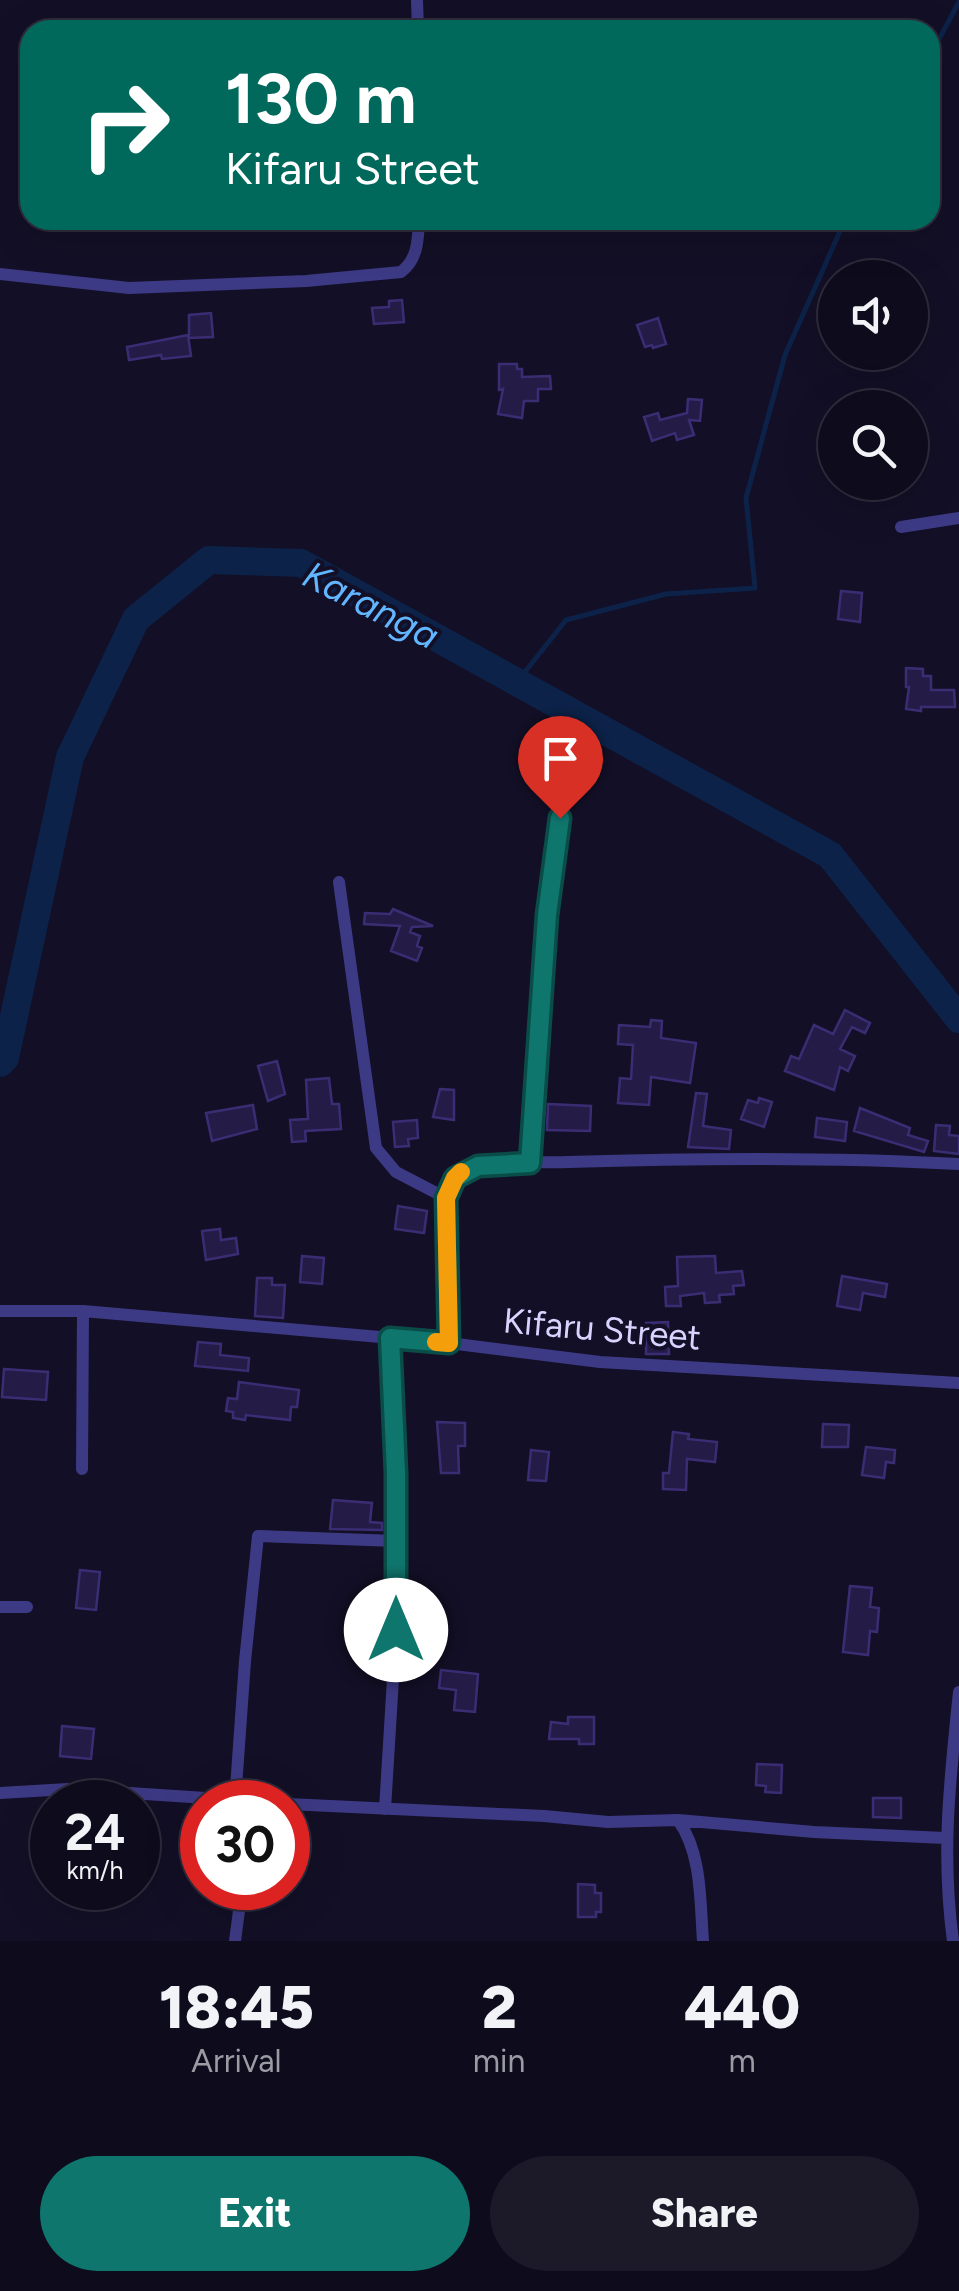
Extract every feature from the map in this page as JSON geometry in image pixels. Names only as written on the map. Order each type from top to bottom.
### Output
[{"type":"street","points":[[0,274],[129,288],[400,272],[416,254],[418,230]]},
{"type":"street","points":[[901,527],[959,518]]},
{"type":"street","points":[[530,1163],[547,915],[560,818]]},
{"type":"street","points":[[339,882],[376,1148],[396,1172],[446,1198]]},
{"type":"street","points":[[449,1343],[446,1198],[455,1178],[467,1170],[530,1163],[812,1160],[959,1164]]},
{"type":"street","points":[[82,1470],[83,1311]]},
{"type":"street","name":"Kifaru Street","points":[[0,1312],[83,1311],[449,1343],[600,1362],[959,1383]]},
{"type":"street","points":[[385,1809],[396,1630],[390,1338]]},
{"type":"street","points":[[237,1780],[258,1536],[396,1541]]},
{"type":"street","points":[[0,1607],[27,1607]]},
{"type":"street","points":[[953,1941],[944,1838],[959,1692]]},
{"type":"street","points":[[0,1793],[68,1789],[180,1798]]},
{"type":"street","points":[[310,1805],[608,1822],[678,1820],[944,1838]]},
{"type":"street","points":[[678,1820],[693,1850],[703,1941]]},
{"type":"street","points":[[236,1941],[240,1910]]},
{"type":"building","points":[[402,300],[404,322],[374,324],[372,308],[389,307],[389,301]]},
{"type":"building","points":[[211,313],[213,337],[189,338],[189,315]]},
{"type":"building","points":[[658,318],[666,344],[645,347],[637,325]]},
{"type":"building","points":[[188,335],[191,356],[129,360],[127,347]]},
{"type":"building","points":[[499,364],[517,364],[522,377],[550,376],[551,389],[538,389],[538,401],[524,401],[522,418],[498,414],[503,389],[499,390]]},
{"type":"building","points":[[688,399],[702,400],[700,421],[689,420],[694,435],[677,440],[675,433],[652,441],[644,417],[658,413],[660,420],[687,413]]},
{"type":"building","points":[[841,591],[862,593],[860,622],[838,619]]},
{"type":"building","points":[[906,668],[923,669],[923,676],[931,676],[931,690],[954,690],[955,707],[906,709]]},
{"type":"building","points":[[393,909],[433,926],[412,927],[410,932],[420,936],[417,946],[422,948],[417,961],[391,951],[400,926],[364,924],[365,913],[390,914]]},
{"type":"building","points":[[845,1010],[870,1023],[865,1033],[852,1027],[840,1049],[855,1056],[848,1071],[840,1067],[834,1090],[785,1071],[791,1056],[799,1059],[814,1025],[833,1034]]},
{"type":"building","points":[[651,1020],[662,1021],[661,1038],[696,1043],[690,1083],[651,1077],[649,1105],[618,1103],[620,1078],[631,1079],[633,1045],[618,1044],[619,1025],[650,1027]]},
{"type":"building","points":[[277,1061],[285,1094],[268,1101],[258,1066]]},
{"type":"building","points":[[329,1078],[332,1104],[339,1104],[341,1129],[305,1131],[306,1141],[292,1142],[290,1120],[308,1119],[306,1080]]},
{"type":"building","points":[[440,1089],[454,1090],[454,1120],[433,1117]]},
{"type":"building","points":[[696,1093],[707,1094],[703,1126],[731,1130],[729,1149],[688,1147]]},
{"type":"building","points":[[759,1098],[772,1102],[764,1127],[741,1119],[748,1100],[758,1103]]},
{"type":"building","points":[[548,1104],[591,1106],[590,1131],[547,1130]]},
{"type":"building","points":[[253,1105],[257,1129],[212,1141],[206,1113]]},
{"type":"building","points":[[860,1108],[910,1128],[908,1135],[928,1141],[924,1152],[854,1131]]},
{"type":"building","points":[[817,1118],[847,1122],[845,1141],[815,1137]]},
{"type":"building","points":[[417,1120],[418,1138],[408,1139],[409,1146],[395,1147],[393,1122]]},
{"type":"building","points":[[936,1125],[950,1126],[949,1135],[959,1136],[959,1154],[934,1151]]},
{"type":"building","points":[[398,1206],[427,1211],[424,1233],[395,1229]]},
{"type":"building","points":[[220,1229],[221,1240],[236,1238],[238,1254],[206,1260],[202,1231]]},
{"type":"building","points":[[302,1256],[324,1258],[322,1284],[300,1282]]},
{"type":"building","points":[[715,1256],[716,1273],[742,1271],[744,1285],[733,1286],[734,1294],[719,1295],[720,1302],[705,1303],[704,1293],[680,1296],[681,1306],[666,1306],[665,1287],[678,1286],[677,1257]]},
{"type":"building","points":[[842,1276],[887,1284],[885,1297],[863,1293],[860,1310],[837,1306]]},
{"type":"building","points":[[257,1278],[272,1278],[272,1285],[285,1285],[283,1318],[255,1316]]},
{"type":"building","points":[[668,1322],[669,1354],[646,1354],[646,1323]]},
{"type":"building","points":[[198,1342],[221,1344],[220,1355],[249,1358],[248,1371],[195,1366]]},
{"type":"building","points":[[4,1369],[48,1372],[46,1400],[2,1397]]},
{"type":"building","points":[[239,1382],[299,1390],[290,1420],[246,1415],[245,1420],[233,1418],[233,1412],[226,1411],[228,1398],[237,1399]]},
{"type":"building","points":[[437,1422],[465,1423],[465,1446],[458,1446],[459,1473],[441,1473]]},
{"type":"building","points":[[823,1424],[849,1425],[848,1447],[822,1447]]},
{"type":"building","points":[[673,1432],[689,1434],[688,1439],[717,1442],[715,1462],[687,1459],[686,1490],[663,1489],[663,1473],[669,1473]]},
{"type":"building","points":[[866,1447],[895,1450],[894,1463],[886,1462],[884,1478],[862,1475]]},
{"type":"building","points":[[531,1450],[549,1452],[546,1481],[528,1480]]},
{"type":"building","points":[[333,1500],[372,1503],[370,1522],[382,1523],[382,1530],[330,1529]]},
{"type":"building","points":[[80,1570],[100,1572],[96,1610],[76,1608]]},
{"type":"building","points":[[850,1586],[872,1588],[870,1607],[879,1608],[877,1632],[870,1631],[868,1655],[843,1652]]},
{"type":"building","points":[[441,1670],[478,1674],[475,1712],[454,1710],[456,1690],[439,1688]]},
{"type":"building","points":[[568,1717],[594,1717],[594,1744],[579,1744],[579,1739],[549,1739],[551,1722],[568,1724]]},
{"type":"building","points":[[62,1726],[94,1729],[91,1759],[60,1756]]},
{"type":"building","points":[[757,1764],[782,1765],[781,1793],[765,1792],[766,1786],[756,1785]]},
{"type":"building","points":[[873,1798],[901,1798],[901,1818],[873,1817]]},
{"type":"building","points":[[578,1884],[595,1885],[595,1893],[601,1893],[601,1912],[596,1912],[596,1917],[578,1917]]},
{"type":"waterway","points":[[940,37],[959,2]]},
{"type":"waterway","points":[[517,682],[566,620],[666,594],[755,588],[746,498],[785,355],[841,230]]},
{"type":"waterway","name":"Karanga","points":[[0,1063],[5,1058],[70,757],[136,619],[209,560],[301,563],[830,855],[959,1019]]},
{"type":"slow traffic","points":[[436,1342],[449,1343],[446,1198],[461,1172]]},
{"type":"route","points":[[396,1630],[396,1473],[390,1338],[449,1343],[446,1198],[460,1172],[478,1166],[530,1163],[547,915],[560,818]]}]
